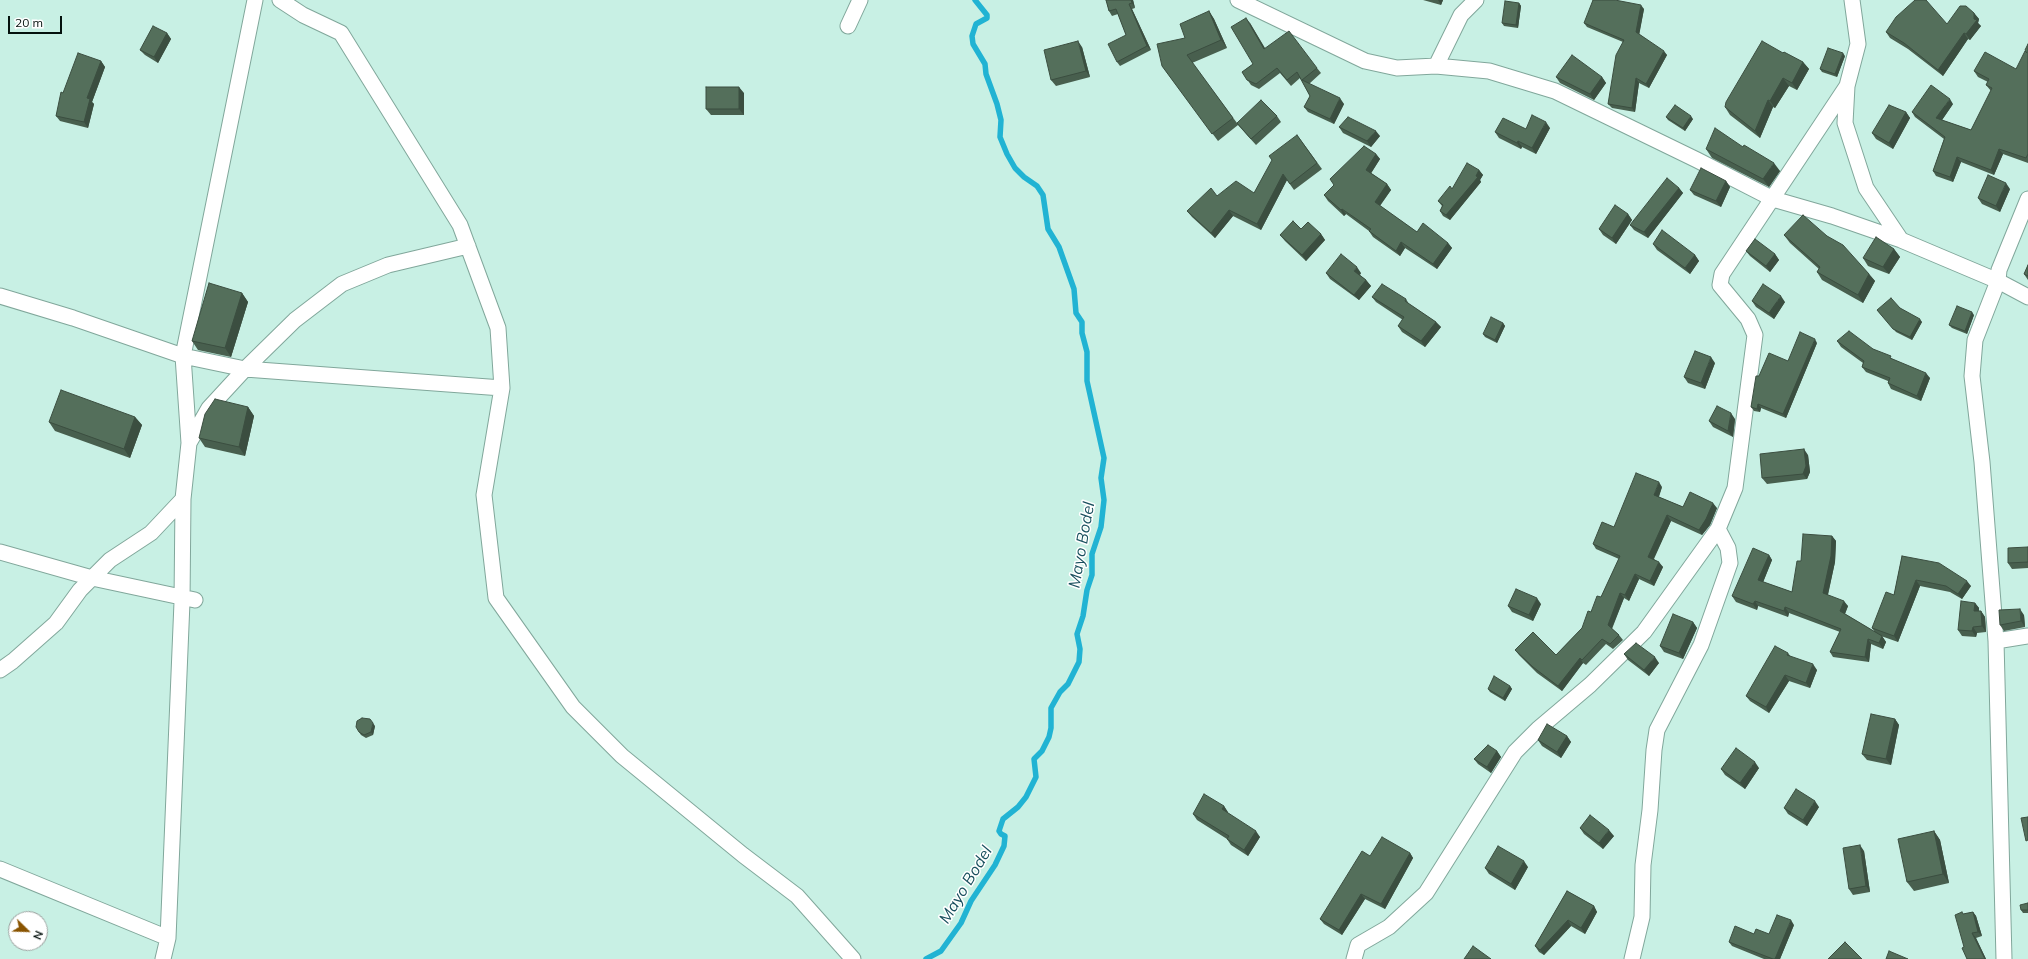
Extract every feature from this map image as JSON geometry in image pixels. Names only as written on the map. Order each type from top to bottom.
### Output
[{"type":"street","points":[[163,959],[168,938],[189,599],[183,500],[189,443],[183,356],[255,0]]},
{"type":"street","points":[[280,0],[304,15],[341,33],[460,225],[498,328],[502,388],[484,495],[496,598],[573,707],[622,756],[660,785],[743,855],[797,896],[853,959]]},
{"type":"street","points":[[848,26],[860,0]]},
{"type":"street","points":[[1238,0],[1364,61],[1397,68],[1436,66],[1489,71],[1555,91],[1697,160],[1773,200],[1832,216],[1901,240],[1998,281],[2028,297]]},
{"type":"street","points":[[1436,66],[1461,15],[1476,0]]},
{"type":"street","points":[[1852,0],[1858,44],[1847,86],[1845,123],[1866,188],[1901,240]]},
{"type":"street","points":[[1354,959],[1358,945],[1389,927],[1426,893],[1515,752],[1538,729],[1590,685],[1644,632],[1718,529],[1735,488],[1755,335],[1748,319],[1720,285],[1722,274],[1730,259],[1773,200],[1847,86]]},
{"type":"street","points":[[2004,959],[1996,641],[1982,462],[1972,376],[1975,340],[1998,281],[2000,270],[2028,199]]},
{"type":"street","points":[[189,443],[209,408],[245,369],[295,320],[342,284],[388,265],[468,246]]},
{"type":"street","points":[[0,296],[73,318],[183,356],[245,369],[502,388]]},
{"type":"street","points":[[0,670],[13,662],[56,623],[80,590],[110,560],[151,533],[183,500]]},
{"type":"street","points":[[1632,959],[1642,917],[1643,865],[1651,804],[1654,750],[1657,730],[1701,645],[1730,563],[1728,548],[1718,529]]},
{"type":"street","points":[[0,552],[92,578],[189,599]]},
{"type":"street","points":[[1996,641],[2028,636]]},
{"type":"street","points":[[0,869],[168,938]]},
{"type":"building","points":[[1106,0],[1131,0],[1132,3],[1129,4],[1147,46],[1117,62],[1108,44],[1126,35],[1116,9],[1109,11]]},
{"type":"building","points":[[1593,0],[1615,0],[1641,5],[1636,32],[1664,51],[1646,84],[1636,78],[1632,108],[1608,104],[1616,55],[1624,40],[1584,23]]},
{"type":"building","points":[[1915,0],[1926,0],[1947,24],[1960,6],[1966,6],[1974,13],[1974,19],[1977,20],[1966,34],[1964,33],[1938,70],[1904,43],[1886,32],[1896,17]]},
{"type":"building","points":[[1505,1],[1519,3],[1516,25],[1502,23]]},
{"type":"building","points":[[1209,11],[1221,40],[1187,55],[1233,118],[1212,134],[1162,66],[1157,44],[1185,38],[1180,24]]},
{"type":"building","points":[[1246,18],[1264,49],[1289,31],[1317,68],[1302,80],[1340,98],[1330,119],[1304,107],[1310,96],[1297,72],[1287,80],[1277,68],[1256,84],[1247,80],[1242,72],[1253,64],[1231,27]]},
{"type":"building","points":[[153,26],[167,33],[154,57],[140,50]]},
{"type":"building","points":[[1078,41],[1086,71],[1051,80],[1044,50]]},
{"type":"building","points":[[1762,41],[1803,62],[1792,83],[1783,78],[1770,101],[1768,100],[1755,131],[1725,107],[1726,102]]},
{"type":"building","points":[[2028,44],[2028,154],[2026,158],[1999,149],[1991,170],[1957,157],[1950,177],[1933,171],[1945,137],[1912,112],[1931,85],[1950,99],[1936,118],[1971,130],[1992,88],[1986,85],[1989,79],[1974,71],[1985,52],[2016,69],[2025,51],[2027,53],[2025,50]]},
{"type":"building","points":[[1828,48],[1843,53],[1835,74],[1820,69]]},
{"type":"building","points":[[78,53],[101,61],[87,98],[90,99],[84,122],[56,116],[61,92],[63,93]]},
{"type":"building","points":[[1572,55],[1602,77],[1590,94],[1556,77]]},
{"type":"building","points":[[706,87],[739,87],[739,109],[706,109]]},
{"type":"building","points":[[1261,100],[1277,116],[1251,139],[1237,123]]},
{"type":"building","points":[[1675,105],[1691,116],[1683,128],[1666,117]]},
{"type":"building","points":[[1889,105],[1906,112],[1889,143],[1872,133]]},
{"type":"building","points":[[1532,115],[1546,122],[1532,148],[1518,141],[1517,143],[1495,132],[1503,118],[1526,129]]},
{"type":"building","points":[[1348,117],[1376,131],[1367,141],[1339,127]]},
{"type":"building","points":[[1715,128],[1743,147],[1744,145],[1774,163],[1763,179],[1706,149]]},
{"type":"building","points":[[1297,135],[1317,163],[1290,184],[1283,174],[1257,224],[1229,210],[1211,233],[1187,211],[1211,188],[1217,196],[1236,181],[1254,193],[1272,160],[1269,156]]},
{"type":"building","points":[[1364,146],[1376,154],[1366,170],[1387,184],[1375,202],[1417,232],[1423,223],[1448,243],[1433,264],[1401,242],[1396,251],[1369,231],[1371,229],[1342,209],[1341,210],[1324,195],[1334,185],[1330,179]]},
{"type":"building","points":[[1467,163],[1479,170],[1476,176],[1478,177],[1446,215],[1440,211],[1443,205],[1438,201],[1450,186],[1452,189]]},
{"type":"building","points":[[1701,168],[1726,181],[1716,201],[1690,190]]},
{"type":"building","points":[[1988,175],[2006,183],[1996,206],[1978,198]]},
{"type":"building","points":[[1667,178],[1679,188],[1644,232],[1630,225]]},
{"type":"building","points":[[1615,205],[1628,214],[1612,238],[1599,229]]},
{"type":"building","points":[[1803,215],[1827,236],[1843,245],[1869,274],[1858,295],[1817,272],[1820,267],[1784,235]]},
{"type":"building","points":[[1293,221],[1301,229],[1308,222],[1321,234],[1302,255],[1280,235]]},
{"type":"building","points":[[1662,230],[1695,255],[1685,268],[1653,244]]},
{"type":"building","points":[[1876,237],[1894,249],[1883,267],[1863,258]]},
{"type":"building","points":[[1755,239],[1775,254],[1766,266],[1746,251]]},
{"type":"building","points":[[1341,254],[1357,267],[1354,271],[1366,280],[1354,295],[1326,273]]},
{"type":"building","points":[[2028,265],[2028,276],[2024,274]]},
{"type":"building","points":[[209,283],[242,293],[225,348],[192,341]]},
{"type":"building","points":[[1382,284],[1406,299],[1405,301],[1436,322],[1421,341],[1398,326],[1404,317],[1372,297]]},
{"type":"building","points":[[1763,284],[1781,296],[1769,313],[1752,301]]},
{"type":"building","points":[[1891,298],[1900,308],[1920,319],[1910,337],[1893,329],[1877,310]]},
{"type":"building","points":[[1957,306],[1972,312],[1965,331],[1949,325]]},
{"type":"building","points":[[1491,317],[1503,323],[1495,340],[1483,334]]},
{"type":"building","points":[[1849,331],[1873,349],[1926,373],[1917,396],[1888,383],[1890,378],[1862,367],[1864,361],[1837,341]]},
{"type":"building","points":[[1800,332],[1815,339],[1783,414],[1758,404],[1757,409],[1751,407],[1756,376],[1759,376],[1769,353],[1788,361]]},
{"type":"building","points":[[1695,351],[1711,357],[1701,383],[1684,377]]},
{"type":"building","points":[[61,390],[135,417],[124,449],[49,422]]},
{"type":"building","points":[[215,399],[248,407],[239,447],[199,438],[205,414]]},
{"type":"building","points":[[1717,406],[1731,413],[1728,431],[1709,421]]},
{"type":"building","points":[[1804,449],[1806,466],[1803,474],[1762,478],[1760,454]]},
{"type":"building","points":[[1636,473],[1659,482],[1654,495],[1683,507],[1690,492],[1713,503],[1699,530],[1667,515],[1648,557],[1659,562],[1650,581],[1635,574],[1625,595],[1620,593],[1608,625],[1619,635],[1610,644],[1602,639],[1582,660],[1580,658],[1558,686],[1533,667],[1515,650],[1533,632],[1556,655],[1582,628],[1588,611],[1591,612],[1597,596],[1601,597],[1620,556],[1593,544],[1602,522],[1614,527]]},
{"type":"building","points":[[1803,534],[1832,536],[1831,556],[1823,593],[1844,601],[1840,611],[1882,636],[1879,643],[1868,639],[1865,657],[1830,652],[1841,629],[1785,607],[1784,611],[1755,601],[1753,604],[1732,596],[1753,548],[1769,555],[1758,580],[1792,592],[1797,561],[1801,561]]},
{"type":"building","points":[[2028,547],[2028,562],[2008,563],[2008,548]]},
{"type":"building","points":[[1902,556],[1939,563],[1967,581],[1958,594],[1946,586],[1916,580],[1894,636],[1872,628],[1886,592],[1894,595]]},
{"type":"building","points":[[1516,589],[1537,598],[1529,615],[1508,606]]},
{"type":"building","points":[[1961,601],[1975,603],[1974,611],[1981,611],[1982,626],[1973,627],[1972,631],[1958,630]]},
{"type":"building","points":[[2020,609],[2021,621],[2000,625],[1999,610]]},
{"type":"building","points":[[1673,614],[1693,622],[1679,653],[1660,646]]},
{"type":"building","points":[[1636,643],[1655,657],[1644,670],[1624,654]]},
{"type":"building","points":[[1775,646],[1788,653],[1787,655],[1813,664],[1806,683],[1785,675],[1766,707],[1746,696]]},
{"type":"building","points":[[1494,676],[1510,686],[1503,698],[1488,689]]},
{"type":"building","points":[[1871,714],[1895,719],[1886,759],[1862,754]]},
{"type":"building","points":[[362,718],[370,719],[373,723],[371,732],[364,735],[359,732],[356,727],[357,721]]},
{"type":"building","points":[[1547,724],[1567,736],[1557,752],[1538,740]]},
{"type":"building","points":[[1488,745],[1497,751],[1487,767],[1474,759]]},
{"type":"building","points":[[1736,748],[1755,762],[1740,783],[1721,769]]},
{"type":"building","points":[[1796,789],[1815,801],[1803,820],[1784,808]]},
{"type":"building","points":[[1204,794],[1224,806],[1222,809],[1256,831],[1244,850],[1227,839],[1229,836],[1193,814]]},
{"type":"building","points":[[1590,815],[1609,830],[1599,843],[1580,828]]},
{"type":"building","points":[[2028,817],[2028,840],[2026,841],[2021,818]]},
{"type":"building","points":[[1934,831],[1943,874],[1907,882],[1898,839]]},
{"type":"building","points":[[1382,837],[1410,853],[1381,904],[1361,894],[1339,930],[1320,919],[1362,851],[1370,856]]},
{"type":"building","points":[[1860,845],[1866,886],[1849,889],[1843,848]]},
{"type":"building","points":[[1498,846],[1524,861],[1511,884],[1485,868]]},
{"type":"building","points":[[1567,891],[1594,906],[1581,928],[1568,920],[1540,950],[1535,946]]},
{"type":"building","points":[[2028,903],[2028,910],[2021,910],[2020,905]]},
{"type":"building","points":[[1962,912],[1963,914],[1973,912],[1978,932],[1972,933],[1985,959],[1967,959],[1962,948],[1964,947],[1955,915]]},
{"type":"building","points":[[1777,915],[1791,920],[1775,959],[1729,942],[1735,926],[1754,934],[1756,929],[1769,934]]},
{"type":"building","points":[[1845,942],[1862,959],[1828,959]]},
{"type":"building","points":[[1473,946],[1491,959],[1464,959]]},
{"type":"building","points":[[1889,951],[1908,959],[1886,959]]},
{"type":"waterway","name":"Mayo Bodel","points":[[926,959],[941,951],[961,923],[971,901],[995,865],[1004,846],[1005,836],[999,831],[1003,819],[1018,807],[1026,797],[1036,777],[1034,759],[1042,751],[1049,737],[1051,728],[1051,708],[1060,692],[1068,684],[1079,662],[1080,649],[1077,634],[1083,616],[1087,590],[1092,575],[1092,554],[1101,527],[1104,500],[1101,478],[1104,458],[1087,381],[1087,352],[1082,333],[1082,322],[1076,313],[1074,289],[1059,247],[1048,229],[1043,195],[1037,186],[1024,177],[1015,168],[1000,137],[1001,120],[997,104],[986,74],[985,64],[973,44],[972,36],[976,24],[987,18],[987,15],[975,0]]}]
